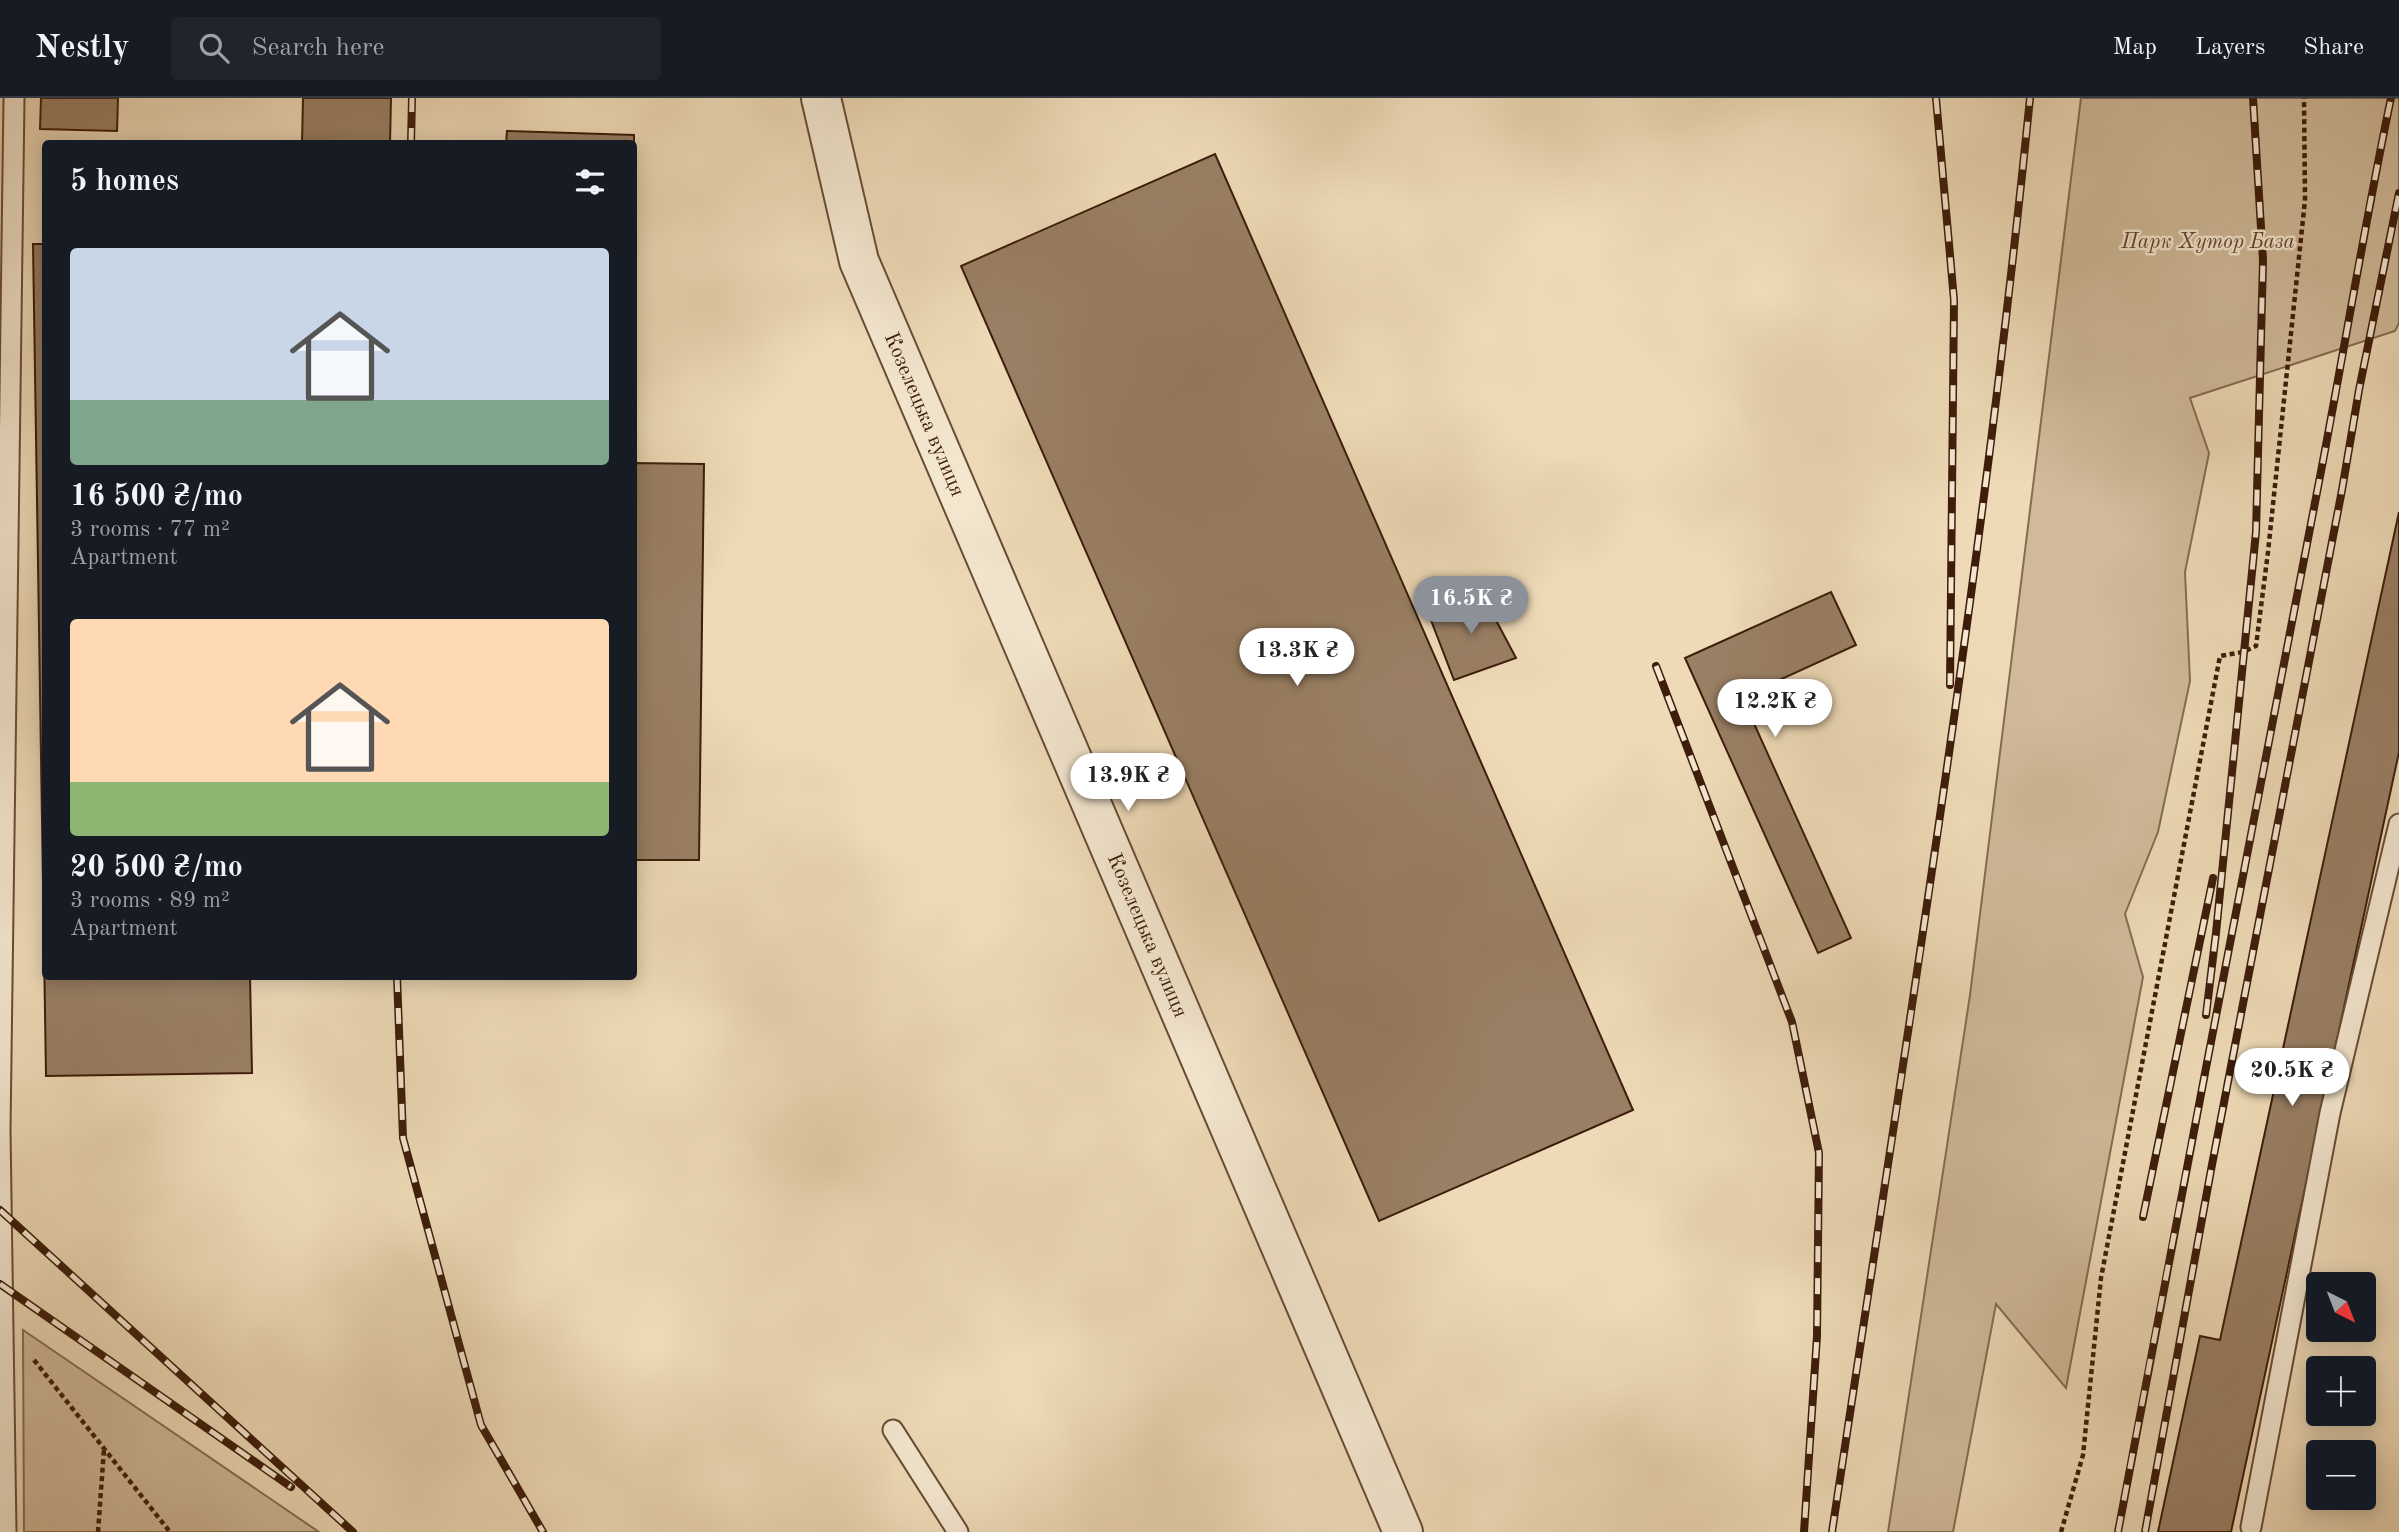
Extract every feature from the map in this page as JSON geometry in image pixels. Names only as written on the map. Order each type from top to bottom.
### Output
[{"type":"street","name":"Козелецька вулиця","points":[[821,98],[859,261],[1403,1532]]},
{"type":"lane","points":[[6,1532],[0,1130],[14,98]]},
{"type":"lane","points":[[2252,1530],[2330,1113],[2399,824]]},
{"type":"lane","points":[[893,1430],[958,1532]]},
{"type":"path","points":[[2061,1532],[2083,1455],[2101,1278],[2220,656],[2243,652],[2256,646],[2270,539],[2305,200],[2304,98]]},
{"type":"path","points":[[2,1320],[170,1532]]},
{"type":"path","points":[[98,1532],[104,1448]]},
{"type":"green space","name":"Парк Хутор База","points":[[2081,98],[2399,98],[2399,323],[2395,331],[2190,398],[2209,453],[2185,572],[2190,681],[2158,832],[2125,914],[2143,977],[2066,1388],[1996,1304],[1953,1532],[1888,1532],[1970,995]]},
{"type":"green space","points":[[23,1330],[319,1532],[24,1532]]},
{"type":"building","points":[[41,98],[118,98],[117,131],[40,129]]},
{"type":"building","points":[[303,98],[391,98],[390,140],[302,140]]},
{"type":"building","points":[[507,131],[634,135],[634,140],[506,140]]},
{"type":"building","points":[[1215,154],[1633,1110],[1379,1221],[961,266]]},
{"type":"building","points":[[33,244],[42,244],[42,820]]},
{"type":"building","points":[[637,463],[704,464],[699,860],[637,860]]},
{"type":"building","points":[[2399,512],[2399,752],[2231,1532],[2158,1532],[2200,1336],[2220,1340]]},
{"type":"building","points":[[1480,590],[1516,658],[1454,680],[1429,615]]},
{"type":"building","points":[[1831,592],[1856,645],[1742,697],[1851,938],[1818,953],[1685,658]]},
{"type":"building","points":[[44,980],[250,980],[252,1073],[46,1076]]},
{"type":"railway","points":[[411,140],[412,98]]},
{"type":"railway","points":[[1936,98],[1954,300],[1950,685]]},
{"type":"railway","points":[[1832,1532],[1914,995],[1965,637],[2011,278],[2030,98]]},
{"type":"railway","points":[[2206,1015],[2256,532],[2263,260],[2253,98]]},
{"type":"railway","points":[[2118,1532],[2391,98]]},
{"type":"railway","points":[[2145,1532],[2211,1170],[2399,193]]},
{"type":"railway","points":[[1656,666],[1792,1022],[1819,1153],[1817,1336],[1804,1532]]},
{"type":"railway","points":[[2143,1217],[2213,878]]},
{"type":"railway","points":[[397,980],[403,1138],[481,1425],[543,1532]]},
{"type":"railway","points":[[0,1210],[353,1532]]},
{"type":"railway","points":[[0,1284],[291,1487]]}]
